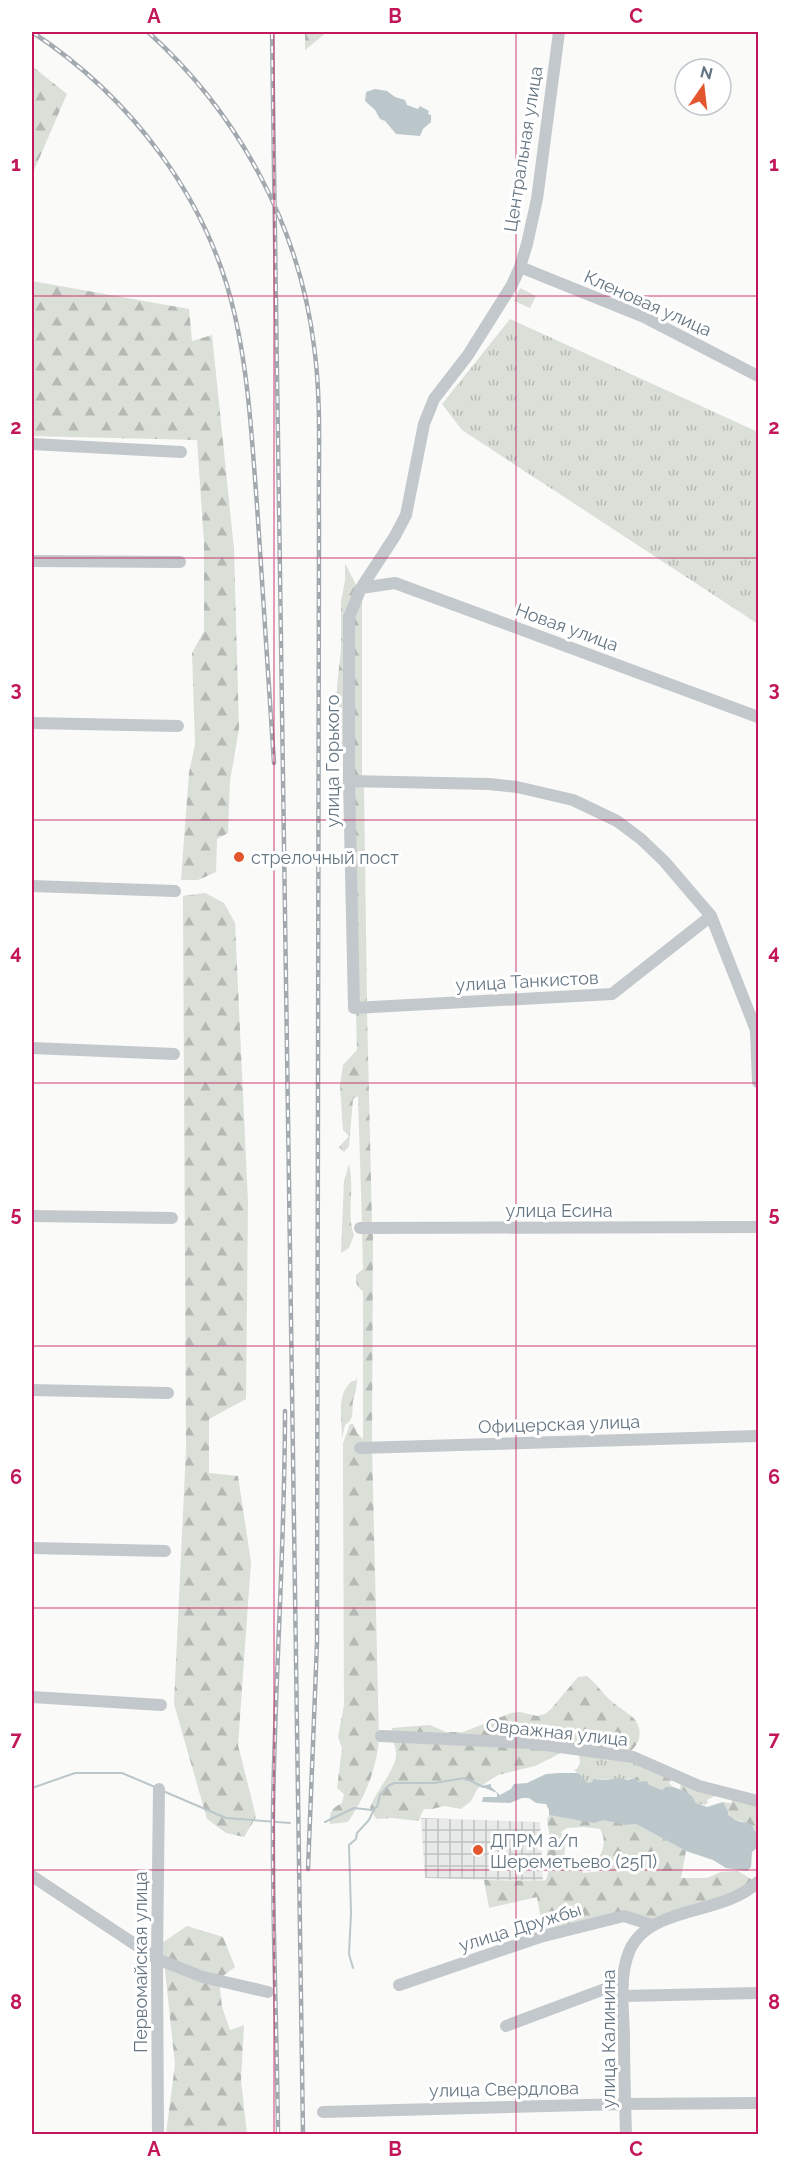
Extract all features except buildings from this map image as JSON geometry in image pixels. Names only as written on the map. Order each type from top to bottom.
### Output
[{"type":"street","name":"Центральная улица","points":[[361,588],[406,515],[424,424],[434,399],[468,356],[512,285],[520,267],[537,199],[559,32]]},
{"type":"street","name":"Кленовая улица","points":[[520,267],[644,317],[759,376]]},
{"type":"street","points":[[32,444],[181,452]]},
{"type":"street","points":[[32,561],[180,562]]},
{"type":"street","name":"Новая улица","points":[[361,588],[395,583],[759,717]]},
{"type":"street","name":"улица Горького","points":[[354,1008],[349,781],[349,617],[361,588]]},
{"type":"street","points":[[32,723],[178,726]]},
{"type":"street","points":[[349,781],[489,784],[538,791],[573,800],[617,821],[641,839],[688,887],[711,916],[757,1032],[759,1082]]},
{"type":"street","points":[[32,886],[175,891]]},
{"type":"street","name":"улица Танкистов","points":[[354,1008],[612,994],[711,916]]},
{"type":"street","points":[[32,1048],[174,1054]]},
{"type":"street","points":[[32,1216],[172,1218]]},
{"type":"street","name":"улица Есина","points":[[360,1228],[759,1227]]},
{"type":"street","points":[[32,1390],[168,1393]]},
{"type":"street","name":"Офицерская улица","points":[[360,1448],[759,1436]]},
{"type":"street","points":[[32,1548],[165,1551]]},
{"type":"street","points":[[32,1697],[161,1705]]},
{"type":"street","name":"Овражная улица","points":[[381,1736],[531,1743],[633,1757],[699,1786],[759,1801]]},
{"type":"street","name":"Первомайская улица","points":[[158,2134],[159,1790]]},
{"type":"street","points":[[32,1876],[157,1959],[203,1977],[268,1992]]},
{"type":"street","name":"улица Калинина","points":[[626,2134],[623,1990],[626,1961],[633,1944],[652,1925],[681,1913],[726,1901],[745,1893],[759,1882]]},
{"type":"street","name":"улица Дружбы","points":[[399,1985],[540,1937],[624,1916],[652,1925]]},
{"type":"street","points":[[506,2026],[610,1987],[623,1990],[759,1993]]},
{"type":"street","name":"улица Свердлова","points":[[323,2112],[759,2103]]},
{"type":"shaded area","points":[[375,89],[387,91],[405,100],[407,105],[418,109],[420,106],[429,111],[431,122],[423,129],[420,136],[396,134],[385,121],[380,119],[375,110],[365,101],[366,92]]},
{"type":"shaded area","points":[[578,1773],[588,1783],[593,1779],[628,1780],[634,1778],[639,1782],[647,1781],[649,1785],[662,1790],[665,1787],[673,1787],[684,1791],[692,1796],[696,1803],[707,1807],[723,1802],[728,1815],[749,1824],[758,1833],[758,1847],[752,1852],[751,1867],[747,1871],[726,1868],[713,1860],[686,1851],[636,1824],[626,1825],[603,1820],[594,1823],[549,1815],[546,1804],[536,1803],[529,1798],[510,1803],[482,1802],[483,1797],[497,1797],[497,1793],[480,1786],[491,1784],[491,1787],[500,1795],[511,1789],[514,1784],[527,1783],[546,1774]]},
{"type":"shaded area","points":[[421,1818],[540,1822],[543,1881],[425,1878]]},
{"type":"green space","points":[[305,32],[327,32],[305,50]]},
{"type":"green space","points":[[32,66],[67,94],[32,175]]},
{"type":"green space","points":[[32,281],[189,309],[192,341],[212,335],[234,549],[239,729],[230,781],[228,833],[217,839],[216,872],[198,880],[181,880],[189,773],[195,744],[192,653],[204,631],[204,543],[197,440],[32,436]]},
{"type":"green space","points":[[520,288],[536,296],[530,308],[514,301]]},
{"type":"green space","points":[[510,319],[758,432],[758,624],[462,430],[442,404]]},
{"type":"green space","points":[[345,563],[357,587],[346,616],[347,748],[341,748],[336,741],[337,687]]},
{"type":"green space","points":[[362,598],[362,778],[352,779],[351,618]]},
{"type":"green space","points":[[352,785],[364,785],[367,1004],[357,1004]]},
{"type":"green space","points":[[205,893],[224,903],[235,923],[248,1202],[246,1399],[209,1419],[209,1473],[238,1476],[251,1562],[238,1745],[256,1817],[244,1837],[226,1833],[207,1819],[174,1704],[186,1449],[183,896]]},
{"type":"green space","points":[[367,1010],[372,1225],[362,1224],[358,1096],[353,1099],[349,1146],[344,1152],[339,1147],[349,1136],[343,1130],[340,1085],[343,1065],[357,1050],[356,1011]]},
{"type":"green space","points":[[349,1164],[351,1219],[354,1235],[349,1248],[341,1253],[344,1181]]},
{"type":"green space","points":[[362,1231],[373,1231],[372,1445],[379,1740],[372,1773],[365,1793],[354,1812],[348,1822],[330,1824],[332,1811],[342,1803],[344,1794],[337,1788],[342,1748],[338,1737],[344,1705],[343,1443],[350,1424],[353,1424],[363,1439],[363,1291],[357,1284],[356,1275],[363,1269]]},
{"type":"green space","points":[[357,1377],[352,1416],[345,1425],[342,1438],[342,1399],[347,1386]]},
{"type":"green space","points":[[587,1676],[610,1700],[636,1721],[640,1735],[631,1751],[627,1753],[603,1747],[589,1750],[583,1742],[535,1766],[498,1775],[478,1788],[471,1801],[461,1809],[445,1806],[424,1809],[418,1821],[376,1819],[370,1808],[396,1756],[392,1728],[430,1725],[446,1732],[463,1732],[511,1713],[520,1712],[537,1716],[545,1714],[578,1677]]},
{"type":"green space","points":[[579,1752],[642,1764],[639,1776],[622,1780],[593,1779],[588,1783],[574,1770],[580,1763]]},
{"type":"green space","points":[[642,1764],[673,1778],[669,1783],[673,1787],[665,1787],[662,1790],[639,1782],[634,1778],[639,1776]]},
{"type":"green space","points":[[681,1782],[716,1795],[707,1800],[708,1803],[705,1805],[696,1803],[692,1796],[680,1789]]},
{"type":"green space","points":[[733,1798],[758,1803],[758,1833],[747,1823],[728,1815],[723,1802],[731,1803]]},
{"type":"green space","points":[[549,1815],[607,1820],[626,1825],[636,1824],[686,1851],[681,1878],[707,1878],[721,1872],[738,1871],[754,1881],[730,1894],[677,1909],[652,1920],[624,1914],[543,1932],[537,1897],[489,1908],[484,1880],[546,1880],[549,1832],[547,1820]],"holes":[[[567,1828],[600,1829],[604,1843],[599,1857],[603,1858],[603,1871],[583,1873],[580,1867],[571,1868],[564,1865],[565,1845],[561,1832]]]},
{"type":"green space","points":[[187,1926],[223,1937],[235,1967],[219,1979],[222,2007],[230,2030],[244,2025],[241,2080],[247,2134],[166,2134],[175,2064],[162,1943]]},
{"type":"waterway","points":[[32,1788],[75,1773],[122,1773],[155,1787]]},
{"type":"waterway","points":[[325,1822],[354,1808],[372,1810],[377,1807],[380,1795],[394,1783],[434,1783],[465,1778],[483,1787]]},
{"type":"waterway","points":[[163,1791],[226,1818],[290,1823]]},
{"type":"waterway","points":[[353,1968],[349,1954],[351,1913],[349,1845],[356,1839],[357,1833],[369,1820],[374,1809]]},
{"type":"railway","points":[[32,32],[102,87],[161,154],[206,231],[223,273],[240,339],[249,410],[274,763]]},
{"type":"railway","points":[[148,32],[210,98],[236,135],[279,215],[306,301],[314,346],[318,390],[317,1643],[308,1869]]},
{"type":"railway","points":[[272,32],[303,2134]]},
{"type":"railway","points":[[278,2134],[273,1811],[285,1411]]},
{"type":"place","name":"стрелочный пост","points":[[239,857]]},
{"type":"place","name":"ДПРМ а/п Шереметьево (25П)","points":[[478,1850]]}]
